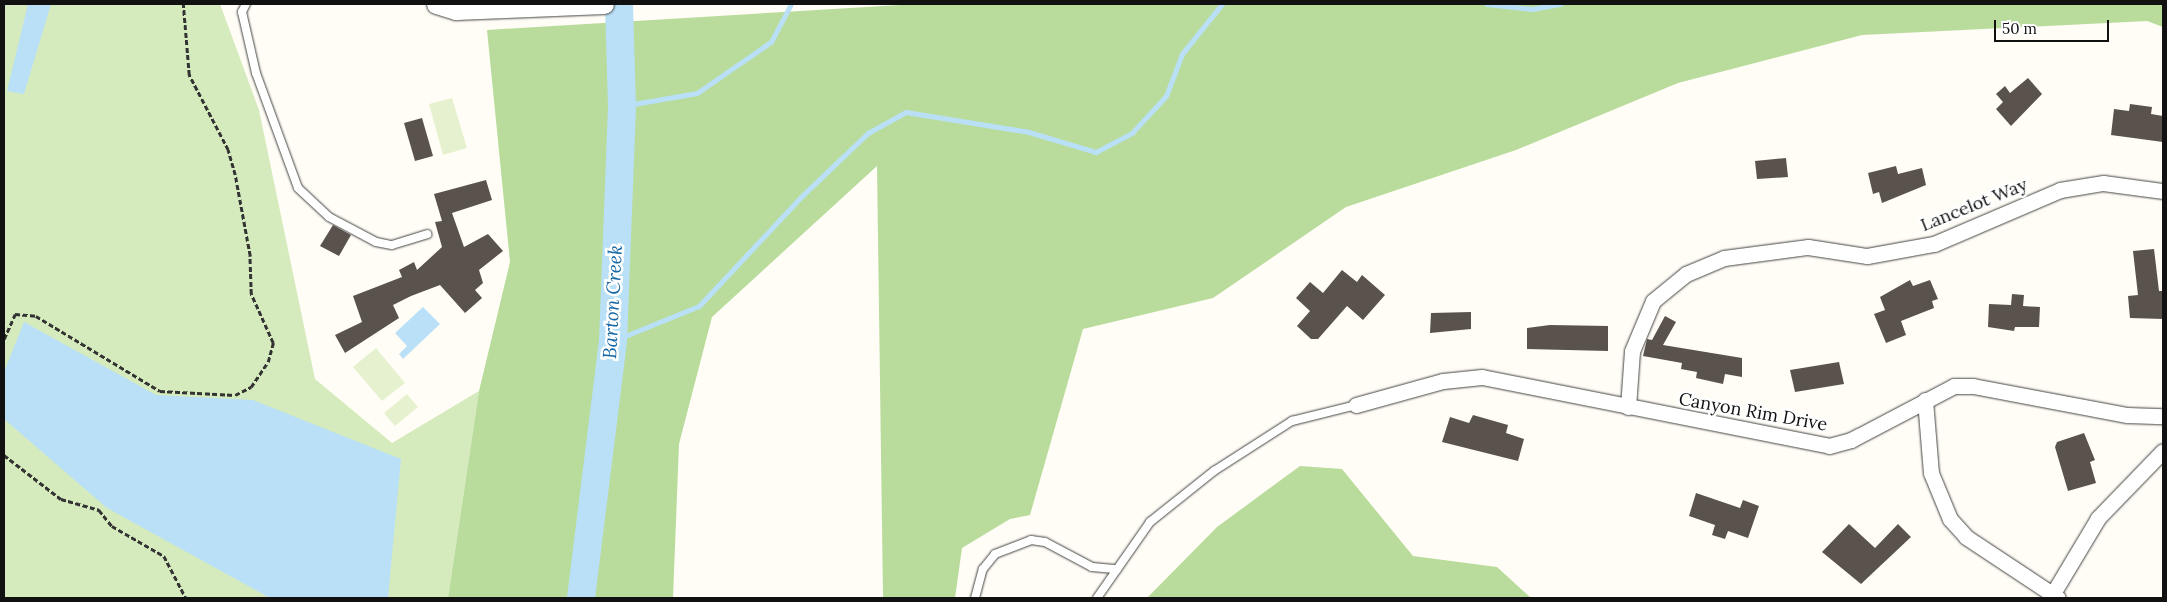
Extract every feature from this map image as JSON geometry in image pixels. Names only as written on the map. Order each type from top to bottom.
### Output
[{"type":"street","points":[[436,4],[456,10],[604,4]]},
{"type":"street","name":"Lancelot Way","points":[[1628,407],[1632,351],[1653,301],[1686,274],[1724,258],[1808,247],[1867,256],[1934,244],[2060,190],[2103,183],[2163,191]]},
{"type":"street","name":"Canyon Rim Drive","points":[[1356,405],[1443,381],[1482,377],[1829,446],[1851,440],[1954,386],[1973,386],[2127,415],[2163,416]]},
{"type":"street","points":[[1925,400],[1931,473],[1950,519],[1966,537],[2055,597],[2098,518],[2163,451]]},
{"type":"lane","points":[[246,4],[242,12],[256,73],[298,188],[329,217],[376,242],[392,245],[426,234]]},
{"type":"lane","points":[[1097,598],[1150,522],[1214,471],[1292,421],[1356,405]]},
{"type":"lane","points":[[975,598],[982,569],[995,554],[1032,540],[1046,542],[1092,567],[1117,569]]},
{"type":"path","points":[[4,339],[15,314],[36,316],[160,391],[235,395],[251,387],[268,362],[273,343],[251,294],[250,256],[235,175],[228,150],[189,75],[183,4]]},
{"type":"path","points":[[4,455],[61,499],[99,510],[112,526],[164,556],[186,598]]},
{"type":"green space","points":[[4,4],[220,4],[259,110],[315,379],[392,443],[479,391],[448,598],[4,598]]},
{"type":"green space","points":[[917,4],[2163,4],[2163,27],[2147,21],[1862,35],[1678,83],[1516,150],[1346,207],[1213,298],[1083,329],[1030,515],[1010,519],[962,548],[955,598],[883,598],[877,166],[712,317],[679,444],[673,598],[448,598],[479,391],[510,262],[487,30]]},
{"type":"green space","points":[[452,98],[467,148],[443,155],[429,104]]},
{"type":"green space","points":[[376,348],[405,383],[382,401],[353,367]]},
{"type":"green space","points":[[407,394],[418,407],[395,426],[384,413]]},
{"type":"green space","points":[[1300,466],[1342,469],[1413,556],[1497,567],[1531,598],[1147,598],[1217,527]]},
{"type":"water","points":[[28,4],[51,4],[24,94],[7,91]]},
{"type":"water","points":[[423,307],[440,324],[403,359],[399,354],[407,346],[395,333]]},
{"type":"water","points":[[24,322],[156,395],[253,400],[401,459],[388,598],[270,598],[107,508],[4,419],[4,372]]},
{"type":"building","points":[[2028,78],[2042,94],[2011,126],[1996,109],[2003,102],[1996,94],[2005,86],[2010,93]]},
{"type":"building","points":[[2130,104],[2152,107],[2151,114],[2163,116],[2163,142],[2111,135],[2114,109],[2129,111]]},
{"type":"building","points":[[422,118],[433,156],[415,161],[404,123]]},
{"type":"building","points":[[1786,158],[1788,177],[1757,179],[1755,161]]},
{"type":"building","points":[[1896,166],[1898,174],[1922,168],[1926,185],[1882,203],[1879,192],[1873,194],[1868,173]]},
{"type":"building","points":[[486,180],[492,200],[452,213],[464,247],[488,234],[503,251],[479,270],[483,283],[475,290],[482,298],[465,313],[440,285],[411,296],[393,305],[399,318],[345,353],[335,335],[362,322],[353,296],[402,277],[399,270],[414,262],[417,270],[442,247],[435,222],[442,221],[434,194]]},
{"type":"building","points":[[333,225],[351,235],[339,256],[320,246]]},
{"type":"building","points":[[2154,249],[2159,291],[2163,291],[2163,319],[2130,318],[2128,296],[2138,295],[2133,251]]},
{"type":"building","points":[[1342,270],[1357,282],[1362,275],[1385,295],[1363,320],[1347,306],[1318,339],[1311,339],[1297,326],[1310,311],[1296,298],[1310,282],[1323,293]]},
{"type":"building","points":[[1910,280],[1913,286],[1930,280],[1938,299],[1932,301],[1934,308],[1901,321],[1906,335],[1886,343],[1874,314],[1885,310],[1880,297]]},
{"type":"building","points":[[2012,294],[2024,295],[2023,306],[2040,307],[2039,327],[2015,327],[2014,331],[1988,327],[1989,304],[2011,305]]},
{"type":"building","points":[[1471,312],[1471,329],[1430,333],[1431,313]]},
{"type":"building","points":[[1665,316],[1676,322],[1663,345],[1742,358],[1742,377],[1725,374],[1723,384],[1696,378],[1697,372],[1681,369],[1682,363],[1643,356],[1647,339],[1652,340]]},
{"type":"building","points":[[1550,325],[1608,326],[1608,351],[1527,349],[1527,328]]},
{"type":"building","points":[[1839,362],[1844,384],[1795,392],[1790,370]]},
{"type":"building","points":[[1473,415],[1508,425],[1506,433],[1524,439],[1518,461],[1442,442],[1450,417],[1469,423]]},
{"type":"building","points":[[2084,433],[2095,460],[2090,462],[2096,483],[2068,491],[2055,447],[2057,442]]},
{"type":"building","points":[[1696,493],[1740,508],[1743,500],[1759,506],[1748,538],[1728,531],[1725,539],[1712,535],[1715,525],[1689,516]]},
{"type":"building","points":[[1849,524],[1875,548],[1898,524],[1911,537],[1861,584],[1822,552]]},
{"type":"waterway","name":"Barton Creek","points":[[581,598],[613,341],[622,106],[619,4]]},
{"type":"waterway","points":[[622,106],[697,93],[771,42],[791,4]]},
{"type":"waterway","points":[[613,341],[699,306],[801,197],[868,133],[906,112],[1029,132],[1096,152],[1132,133],[1166,96],[1182,54],[1222,4]]},
{"type":"waterway","points":[[1487,4],[1532,9],[1561,4]]}]
